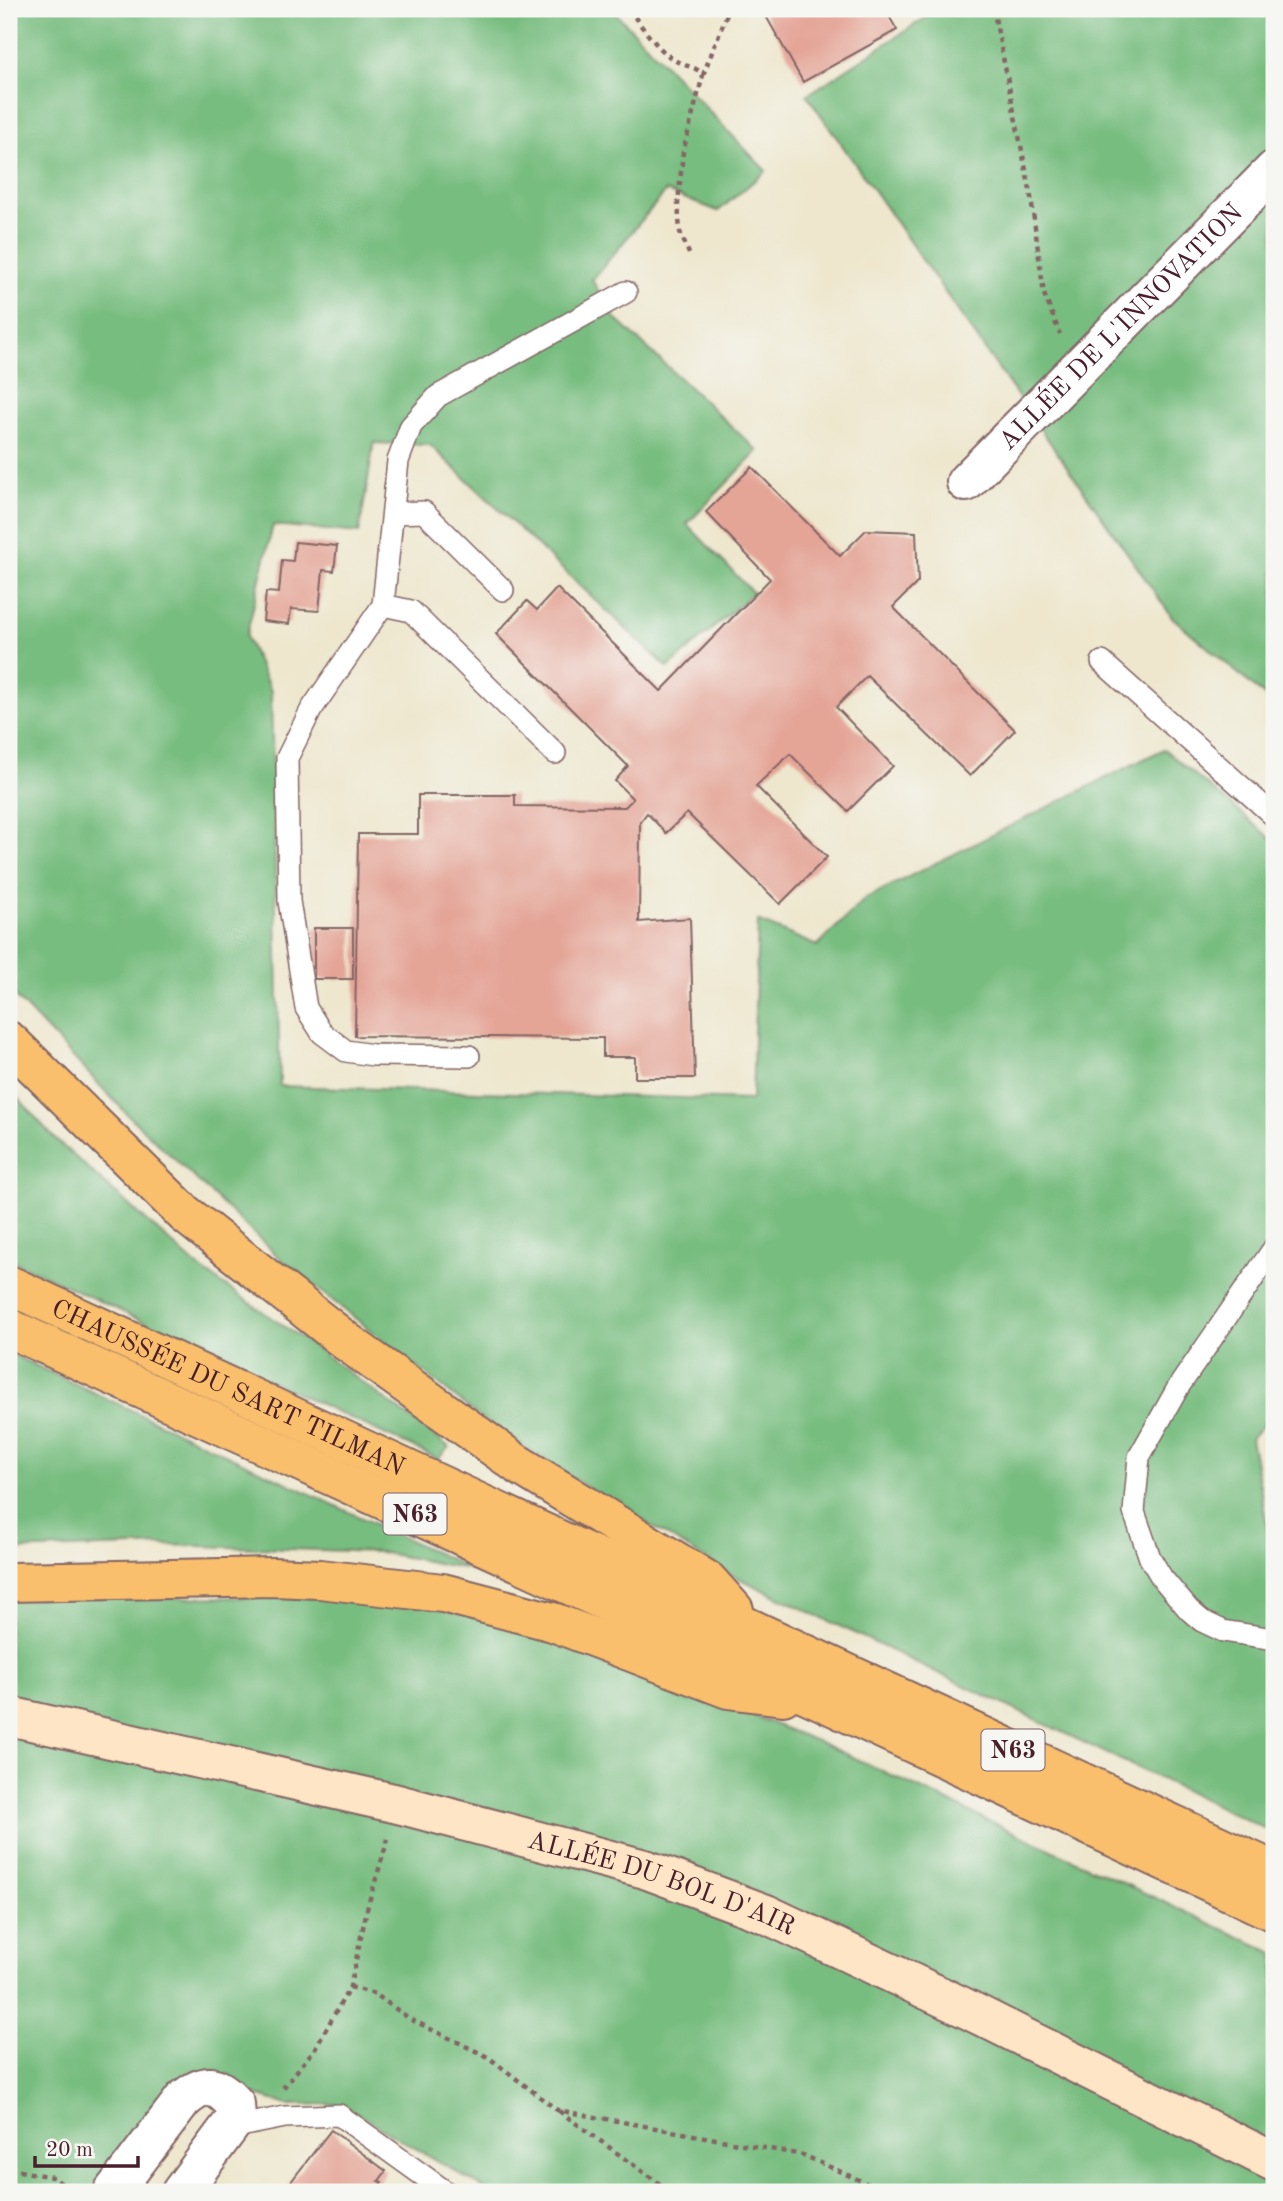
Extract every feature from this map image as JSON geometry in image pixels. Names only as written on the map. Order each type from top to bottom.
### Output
[{"type":"highway","points":[[9,1041],[185,1214],[347,1342],[516,1463],[708,1581],[753,1629]]},
{"type":"highway","name":"CHAUSSÉE DU SART TILMAN","points":[[9,1285],[753,1629]]},
{"type":"highway","name":"CHAUSSÉE DU SART TILMAN","points":[[9,1328],[821,1701]]},
{"type":"highway","points":[[9,1582],[273,1577],[320,1579],[431,1591],[553,1622],[728,1689],[821,1701]]},
{"type":"highway","name":"N63","points":[[753,1629],[1274,1871]]},
{"type":"highway","name":"N63","points":[[821,1701],[1274,1912]]},
{"type":"street","name":"ALLÉE DE L'INNOVATION","points":[[966,482],[1274,170]]},
{"type":"street","name":"ALLÉE DU BOL D'AIR","points":[[9,1716],[398,1804],[645,1869],[766,1914],[961,2006],[1274,2162]]},
{"type":"street","points":[[113,2192],[183,2100],[195,2090],[209,2086],[218,2088],[235,2104],[236,2118],[181,2192]]},
{"type":"lane","points":[[469,1056],[373,1055],[346,1051],[323,1033],[306,1008],[289,901],[286,758],[312,710],[383,605],[398,461],[411,426],[438,396],[626,292]]},
{"type":"lane","points":[[393,513],[424,512],[503,590]]},
{"type":"lane","points":[[383,605],[411,611],[555,753]]},
{"type":"lane","points":[[1102,662],[1274,816]]},
{"type":"lane","points":[[1274,1248],[1179,1386],[1139,1457],[1134,1512],[1150,1558],[1179,1601],[1202,1621],[1223,1631],[1274,1639]]},
{"type":"lane","points":[[230,2128],[285,2117],[340,2115],[446,2192]]},
{"type":"path","points":[[629,9],[639,25],[677,62],[694,68],[703,75]]},
{"type":"path","points":[[690,256],[680,232],[678,203],[683,152],[703,75],[729,9]]},
{"type":"path","points":[[992,9],[1030,190],[1044,294],[1074,371]]},
{"type":"path","points":[[282,2090],[314,2050],[350,1987],[368,1905],[398,1804]]},
{"type":"path","points":[[350,1987],[375,1994],[410,2020],[488,2057],[664,2187],[667,2192]]},
{"type":"path","points":[[557,2110],[803,2155],[886,2192]]},
{"type":"path","points":[[9,2169],[52,2177],[74,2192]]},
{"type":"green space","points":[[9,9],[612,9],[766,171],[718,211],[666,191],[592,280],[614,317],[758,451],[687,524],[753,593],[668,668],[430,445],[374,443],[359,533],[273,525],[246,637],[271,691],[280,1086],[752,1100],[758,921],[817,946],[866,898],[1164,749],[1274,841],[1274,1413],[1251,1438],[1274,1562],[1274,1833],[730,1574],[565,1473],[480,1417],[284,1262],[130,1117],[9,990]]},
{"type":"green space","points":[[939,9],[1274,9],[1274,704],[1172,617],[807,95]]},
{"type":"green space","points":[[9,1088],[55,1139],[198,1267],[317,1349],[449,1447],[438,1459],[9,1259]]},
{"type":"green space","points":[[9,1353],[473,1570],[380,1552],[166,1545],[9,1550]]},
{"type":"green space","points":[[324,1597],[428,1606],[551,1635],[824,1744],[1274,1953],[1274,2192],[490,2192],[354,2112],[335,2104],[288,2105],[250,2093],[231,2079],[97,2192],[9,2192],[9,1598]]},
{"type":"building","points":[[762,9],[885,9],[897,30],[803,82]]},
{"type":"building","points":[[752,467],[840,556],[866,530],[916,532],[918,582],[893,607],[1015,730],[970,776],[867,676],[836,707],[893,766],[848,811],[790,754],[756,786],[827,857],[780,904],[687,813],[666,833],[647,813],[640,822],[639,922],[690,918],[695,1078],[635,1078],[635,1057],[603,1057],[603,1038],[355,1036],[358,834],[418,834],[418,795],[515,795],[515,806],[625,807],[633,799],[615,781],[628,766],[496,634],[527,601],[537,610],[557,588],[661,691],[770,579],[706,512]]},
{"type":"building","points":[[295,542],[337,546],[334,571],[323,570],[319,611],[291,609],[289,624],[263,621],[266,592],[279,593],[282,560],[293,561]]},
{"type":"building","points":[[314,928],[353,928],[353,979],[314,979]]},
{"type":"building","points":[[331,2130],[386,2171],[379,2181],[382,2182],[374,2192],[283,2192]]}]
